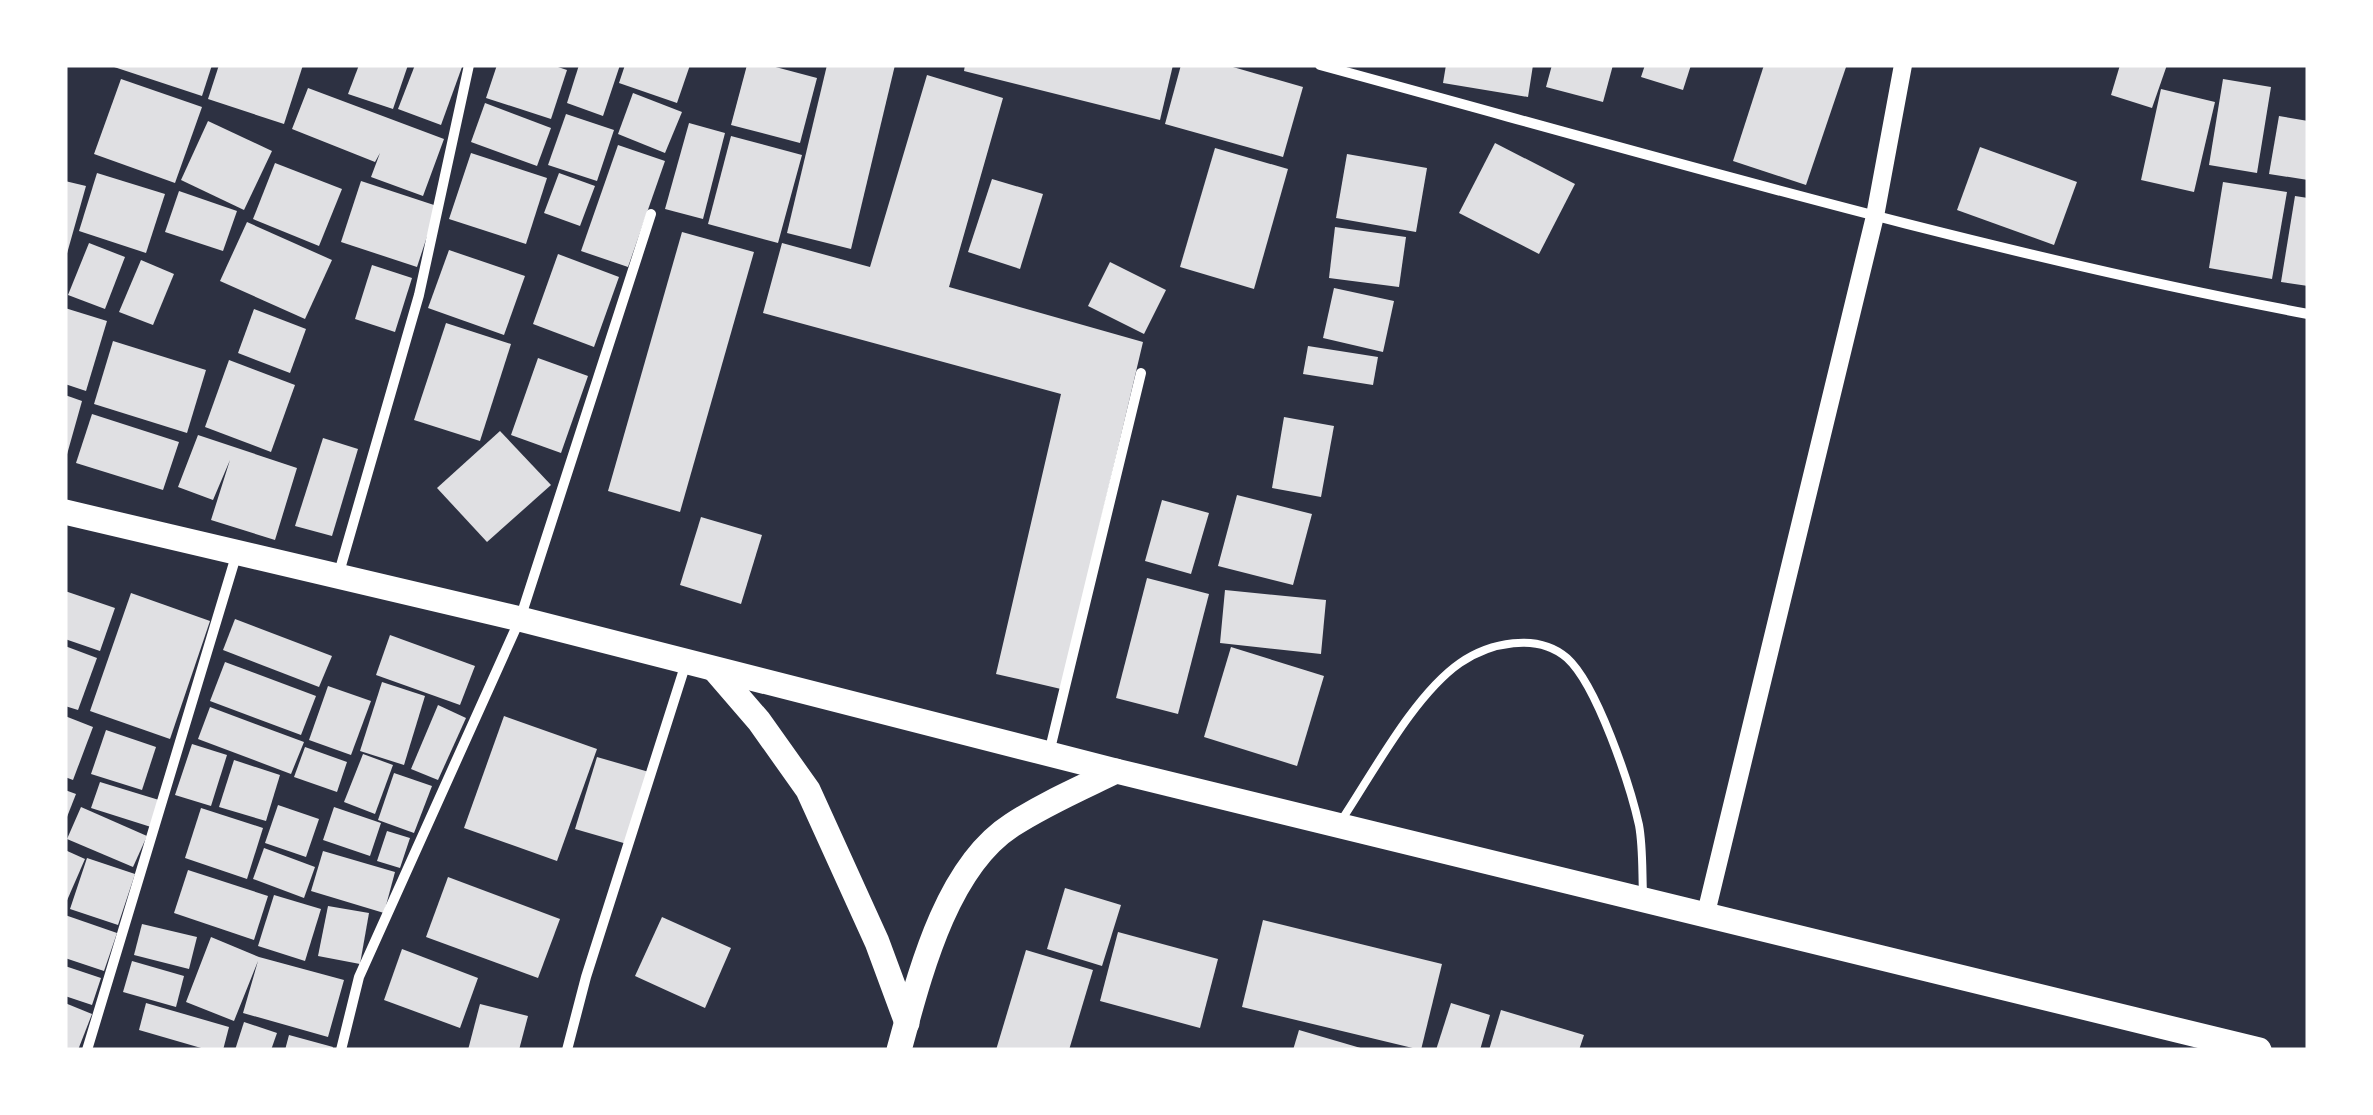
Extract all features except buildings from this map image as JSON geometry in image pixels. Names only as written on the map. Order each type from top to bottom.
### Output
[{"type":"main road","points":[[65,512],[236,555],[520,618],[1116,771],[2259,1050]]},
{"type":"main road","points":[[715,670],[760,722],[808,790],[877,942],[907,1023]]},
{"type":"main road","points":[[899,1050],[923,964],[948,907],[975,860],[1009,826],[1116,771]]},
{"type":"street","points":[[337,577],[419,295],[469,65]]},
{"type":"street","points":[[1320,65],[1875,216],[2308,314]]},
{"type":"street","points":[[1706,913],[1875,216],[1903,65]]},
{"type":"street","points":[[341,1050],[359,977],[520,618],[651,214]]},
{"type":"street","points":[[1049,754],[1141,373]]},
{"type":"street","points":[[87,1050],[236,555]]},
{"type":"street","points":[[567,1050],[586,977],[686,662]]},
{"type":"lane","points":[[1338,824],[1431,688],[1460,663],[1495,644],[1540,644],[1567,658],[1602,710],[1639,826],[1643,898]]}]
